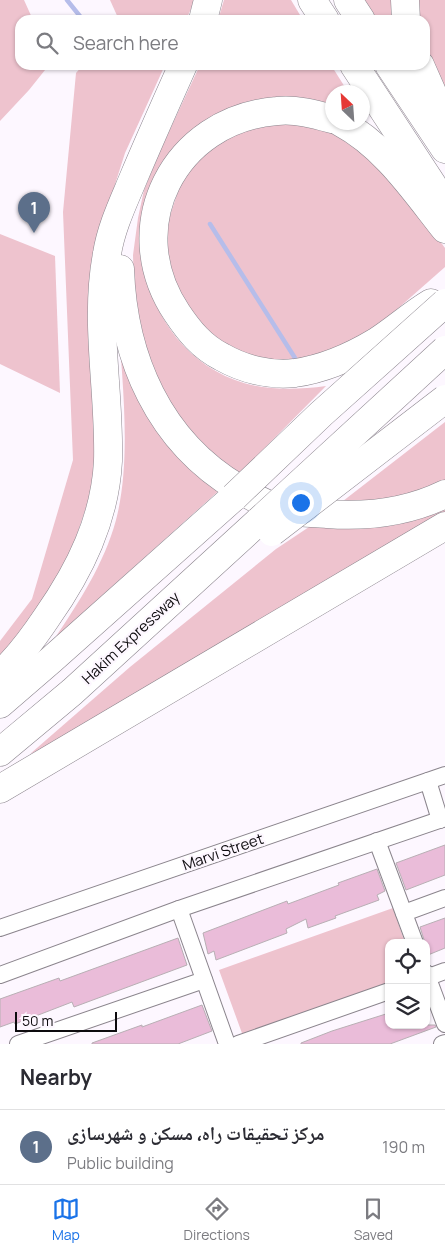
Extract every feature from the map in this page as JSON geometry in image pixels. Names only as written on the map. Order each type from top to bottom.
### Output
[{"type":"highway","points":[[204,15],[208,0]]},
{"type":"highway","points":[[312,0],[322,15]]},
{"type":"highway","points":[[348,0],[358,15]]},
{"type":"highway","points":[[405,0],[406,15]]},
{"type":"highway","points":[[0,675],[27,646],[64,593],[77,570],[98,521],[104,495],[108,462],[102,350],[103,284],[107,253],[116,221],[181,70]]},
{"type":"highway","points":[[357,70],[445,204]]},
{"type":"highway","points":[[392,70],[445,150]]},
{"type":"highway","points":[[422,70],[445,116]]},
{"type":"highway","points":[[325,117],[308,112],[278,111],[252,115],[228,123],[214,132],[196,144],[179,162],[164,187],[156,209],[153,232],[153,254],[157,276],[168,301],[195,338],[212,352],[246,368],[266,372],[294,373],[323,366],[353,355],[376,342],[445,294]]},
{"type":"highway","points":[[354,130],[388,160],[445,229]]},
{"type":"highway","points":[[128,192],[120,267],[122,302],[131,347],[139,369],[160,412],[179,439],[201,462],[226,481],[254,498],[285,510],[366,515],[398,511],[428,503],[445,494]]},
{"type":"highway","points":[[0,704],[234,497],[321,414],[445,303]]},
{"type":"highway","points":[[266,526],[445,350]]},
{"type":"highway","points":[[266,526],[445,399]]},
{"type":"highway","name":"Hakim Expressway","points":[[0,752],[266,526]]},
{"type":"highway","points":[[0,789],[445,526]]},
{"type":"street","name":"Marvi Street","points":[[2,926],[445,774]]},
{"type":"street","points":[[0,975],[179,909],[442,819],[428,781]]},
{"type":"street","points":[[377,841],[414,939]]},
{"type":"street","points":[[404,913],[445,898]]},
{"type":"street","points":[[179,909],[227,1044]]},
{"type":"street","points":[[430,975],[445,971]]},
{"type":"street","points":[[18,1044],[204,980]]},
{"type":"street","points":[[430,984],[445,1024]]},
{"type":"street","points":[[238,1044],[385,992]]},
{"type":"shaded area","points":[[0,0],[24,0],[31,15],[15,15],[15,70],[45,70],[0,121]]},
{"type":"shaded area","points":[[110,0],[195,0],[188,15],[117,15]]},
{"type":"shaded area","points":[[224,0],[291,0],[300,15],[220,15]]},
{"type":"shaded area","points":[[359,0],[399,0],[400,15],[369,15]]},
{"type":"shaded area","points":[[413,0],[445,0],[445,104],[430,70],[430,15],[413,15]]},
{"type":"shaded area","points":[[79,70],[163,70],[125,153],[97,241],[99,399],[94,484],[69,558],[37,617],[0,659],[0,641],[32,599],[73,460],[63,212],[76,73]]},
{"type":"shaded area","points":[[198,70],[334,70],[344,85],[325,85],[325,115],[209,126],[142,253],[151,293],[160,312],[170,330],[183,346],[199,359],[216,371],[246,384],[292,389],[326,386],[238,475],[218,459],[180,421],[162,391],[143,343],[134,288],[133,255],[144,190]]},
{"type":"shaded area","points":[[254,121],[319,123],[325,127],[325,130],[329,130],[389,172],[445,248],[445,267],[386,319],[363,336],[326,355],[288,365],[250,359],[200,331],[159,249],[187,164]]},
{"type":"shaded area","points":[[0,234],[55,256],[60,393],[0,364]]},
{"type":"shaded area","points":[[118,316],[123,337],[224,486],[55,638],[82,596],[105,552],[116,520],[121,496],[125,446]]},
{"type":"shaded area","points":[[445,422],[445,488],[334,508]]},
{"type":"shaded area","points":[[445,506],[445,519],[70,736],[30,754],[130,667],[276,549],[312,525]]},
{"type":"shaded area","points":[[393,908],[404,939],[385,939],[385,985],[243,1036],[219,970]]},
{"type":"building","points":[[445,845],[445,875],[406,890],[396,863]]},
{"type":"building","points":[[377,869],[385,891],[377,895],[379,900],[308,928],[306,919],[286,929],[287,933],[216,960],[214,951],[208,954],[203,933],[287,901],[288,904]]},
{"type":"building","points":[[445,918],[445,948],[430,954],[430,939],[424,939],[420,927]]},
{"type":"building","points":[[178,938],[187,965],[74,1007],[72,1002],[15,1024],[14,1022],[0,1027],[0,999],[59,978],[60,981]]},
{"type":"building","points":[[202,1005],[212,1031],[178,1044],[92,1044],[142,1025],[142,1027]]},
{"type":"building","points":[[385,1014],[385,1029],[430,1029],[430,1025],[435,1025],[436,1027],[390,1044],[301,1044],[332,1031]]},
{"type":"waterway","points":[[67,0],[79,15]]},
{"type":"waterway","points":[[210,224],[295,358]]},
{"type":"place","name":"مرکز تحقیقات راه، مسکن و شهرسازی","points":[[34,233]]}]
